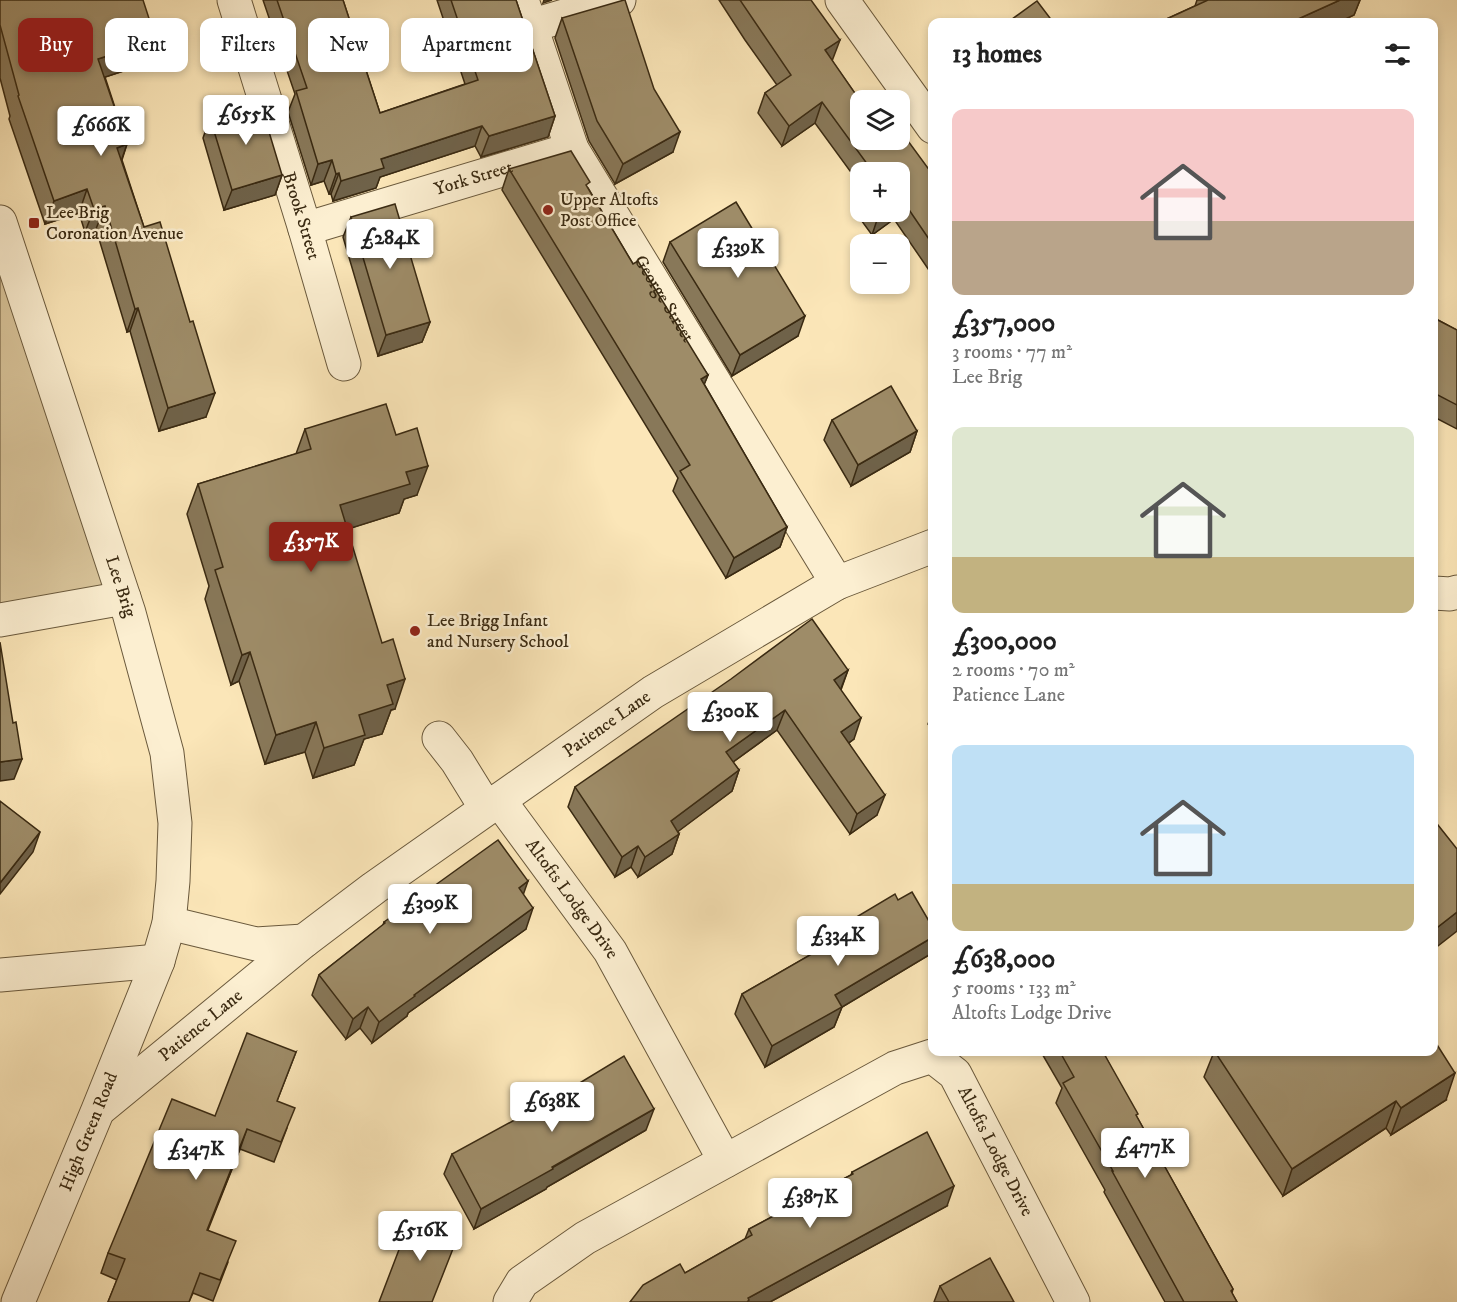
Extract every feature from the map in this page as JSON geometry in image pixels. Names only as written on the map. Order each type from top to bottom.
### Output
[{"type":"street","name":"Brook Street","points":[[234,0],[344,364]]},
{"type":"street","points":[[526,13],[619,0]]},
{"type":"street","points":[[842,0],[928,120]]},
{"type":"street","name":"George Street","points":[[526,13],[572,149],[837,583]]},
{"type":"street","name":"York Street","points":[[305,229],[572,149]]},
{"type":"street","name":"Lee Brig","points":[[0,222],[124,598],[167,753],[175,823],[173,880],[169,923],[158,961]]},
{"type":"street","name":"Patience Lane","points":[[98,1110],[304,941],[374,888],[653,693],[837,583],[928,548]]},
{"type":"street","points":[[1438,593],[1457,592]]},
{"type":"street","points":[[0,620],[124,598]]},
{"type":"street","name":"Altofts Lodge Drive","points":[[439,738],[610,951],[725,1161]]},
{"type":"street","points":[[169,923],[256,944],[304,941]]},
{"type":"street","points":[[0,975],[158,961]]},
{"type":"street","name":"High Green Road","points":[[18,1302],[158,961]]},
{"type":"street","name":"Altofts Lodge Drive","points":[[510,1302],[522,1282],[585,1238],[895,1068],[932,1056],[955,1074],[1073,1302]]},
{"type":"shaded area","points":[[0,222],[129,613],[0,630]]},
{"type":"building","points":[[0,0],[143,0],[149,18],[105,18],[105,57],[98,59],[127,144],[117,148],[144,227],[160,222],[190,322],[193,321],[215,393],[168,408],[138,308],[135,309],[105,206],[94,209],[87,189],[54,201],[18,96],[0,25]]},
{"type":"building","points":[[277,0],[343,0],[349,18],[308,18],[308,72],[367,72],[380,113],[478,80],[475,72],[533,72],[533,51],[555,116],[489,136],[482,126],[381,159],[384,168],[341,181],[339,173],[336,174],[332,160],[318,164],[296,91],[307,88],[296,56],[296,18],[283,18]]},
{"type":"building","points":[[451,0],[516,0],[522,18],[457,18]]},
{"type":"building","points":[[625,0],[654,89],[680,132],[623,164],[597,121],[562,18]]},
{"type":"building","points":[[740,0],[811,0],[840,40],[825,50],[853,90],[850,90],[850,140],[822,102],[789,126],[765,93],[791,75]]},
{"type":"building","points":[[1208,0],[1340,0],[1300,18],[1169,18]]},
{"type":"building","points":[[1037,1],[1050,18],[1014,18]]},
{"type":"building","points":[[260,102],[282,175],[232,190],[210,118]]},
{"type":"building","points":[[910,144],[928,168],[928,238],[910,211],[910,162],[866,162],[857,150],[910,150]]},
{"type":"building","points":[[571,151],[590,182],[586,185],[633,264],[638,261],[708,375],[701,379],[787,527],[734,558],[680,471],[690,465],[509,169]]},
{"type":"building","points":[[736,202],[805,316],[740,355],[670,242]]},
{"type":"building","points":[[395,204],[430,322],[386,335],[351,217]]},
{"type":"building","points":[[1438,320],[1457,330],[1457,405],[1438,395]]},
{"type":"building","points":[[891,386],[917,431],[858,465],[832,420]]},
{"type":"building","points":[[386,404],[396,435],[417,428],[428,466],[406,472],[410,484],[340,505],[382,643],[393,639],[405,679],[387,685],[393,704],[359,715],[365,735],[324,748],[316,722],[276,735],[250,652],[242,655],[215,570],[223,567],[198,484],[311,449],[305,429]]},
{"type":"building","points":[[812,619],[848,670],[834,680],[861,718],[841,732],[885,795],[857,814],[785,710],[726,752],[739,770],[671,821],[679,834],[645,857],[638,846],[622,857],[575,787],[731,679]]},
{"type":"building","points":[[0,642],[13,723],[16,722],[22,759],[0,762]]},
{"type":"building","points":[[0,801],[40,832],[0,883]]},
{"type":"building","points":[[1438,825],[1457,849],[1457,912],[1438,927]]},
{"type":"building","points":[[498,840],[528,881],[519,888],[533,908],[379,1022],[368,1007],[353,1019],[319,975],[384,922]]},
{"type":"building","points":[[912,892],[928,919],[928,940],[835,995],[842,1007],[772,1046],[742,994],[843,936],[838,928],[895,894],[898,900]]},
{"type":"building","points":[[247,1033],[296,1052],[277,1101],[295,1108],[281,1142],[247,1129],[207,1230],[236,1241],[220,1280],[200,1273],[189,1302],[108,1302],[125,1259],[108,1253],[172,1099],[215,1116]]},
{"type":"building","points":[[1438,1046],[1455,1073],[1401,1108],[1396,1101],[1292,1169],[1218,1056],[1438,1056]]},
{"type":"building","points":[[624,1056],[654,1109],[481,1209],[452,1154],[555,1098]]},
{"type":"building","points":[[1062,1056],[1105,1056],[1233,1289],[1231,1291],[1237,1302],[1184,1302],[1063,1083],[1074,1077]]},
{"type":"building","points":[[927,1132],[954,1186],[748,1298],[747,1302],[630,1302],[643,1285],[680,1264],[685,1273],[752,1235],[749,1229]]},
{"type":"building","points":[[413,1213],[460,1231],[432,1302],[379,1302]]},
{"type":"building","points":[[990,1258],[1014,1302],[949,1302],[940,1286]]},
{"type":"place","name":"Upper Altofts Post Office","points":[[548,210]]},
{"type":"place","name":"Lee Brig Coronation Avenue","points":[[34,223]]},
{"type":"place","name":"Lee Brigg Infant and Nursery School","points":[[415,631]]}]
